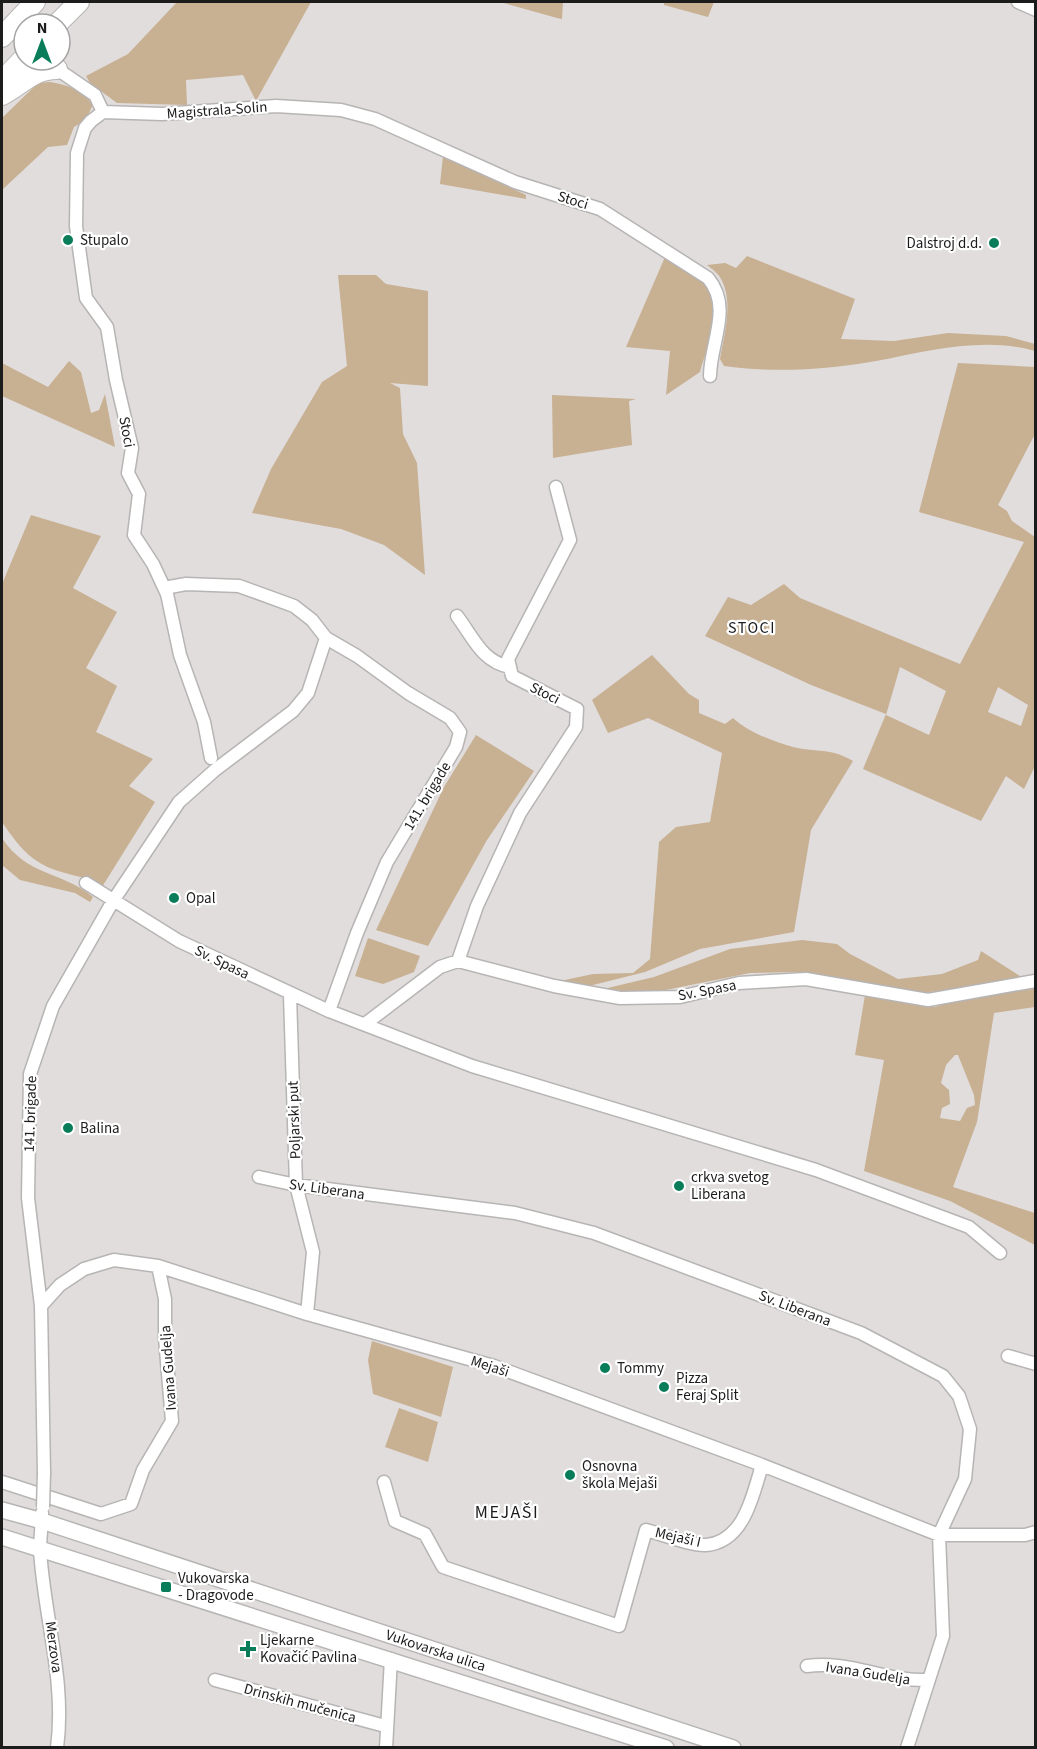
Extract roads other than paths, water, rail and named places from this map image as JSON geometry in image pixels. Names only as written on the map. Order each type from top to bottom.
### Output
[{"type":"highway","points":[[2,37],[35,2]]},
{"type":"highway","points":[[2,95],[35,72]]},
{"type":"street","points":[[1018,2],[1035,10]]},
{"type":"street","points":[[61,72],[95,95],[103,112]]},
{"type":"street","name":"Magistrala-Solin","points":[[103,112],[162,114],[276,106],[331,109]]},
{"type":"street","name":"Stoci","points":[[331,109],[375,119],[515,182],[600,209],[708,278],[719,297],[721,309],[710,376]]},
{"type":"street","name":"Stoci","points":[[103,112],[85,128],[77,153],[76,226],[86,298],[107,327],[116,380],[132,448],[128,473],[139,494],[134,535],[153,564],[164,588]]},
{"type":"street","points":[[457,616],[484,654],[499,665],[510,667],[508,659],[570,540],[556,487]]},
{"type":"street","name":"141. brigade","points":[[164,588],[186,584],[239,586],[294,606],[312,620],[326,638],[450,718],[460,732],[456,747],[387,862],[328,1011]]},
{"type":"street","points":[[164,588],[180,655],[204,723],[211,758]]},
{"type":"street","name":"141. brigade","points":[[40,1547],[44,1473],[41,1305],[28,1198],[30,1074],[53,1006],[113,901],[179,802],[215,770],[293,711],[308,693],[326,638]]},
{"type":"street","name":"Stoci","points":[[458,961],[477,906],[520,813],[576,727],[577,709],[512,676],[510,667]]},
{"type":"street","name":"Sv. Spasa","points":[[86,883],[178,941],[328,1011],[472,1066],[816,1170],[969,1227],[1000,1253]]},
{"type":"street","points":[[365,1024],[440,967],[458,961]]},
{"type":"street","name":"Sv. Spasa","points":[[458,961],[554,986],[620,998],[680,996],[739,982],[806,979],[928,1000],[1035,981]]},
{"type":"street","name":"Poljarski put","points":[[290,995],[296,1185],[314,1252],[306,1314]]},
{"type":"street","name":"Sv. Liberana","points":[[259,1178],[296,1185],[514,1213],[594,1233],[861,1333],[943,1376],[959,1396],[970,1429],[965,1479],[939,1535],[943,1636],[907,1748]]},
{"type":"street","name":"Mejaši","points":[[41,1305],[60,1285],[84,1269],[114,1260],[158,1266],[306,1314],[494,1366],[762,1465],[939,1535]]},
{"type":"street","name":"Ivana Gudelja","points":[[2,1482],[101,1514],[131,1504],[143,1470],[172,1421],[165,1338],[165,1299],[158,1266]]},
{"type":"street","points":[[1008,1356],[1035,1364]]},
{"type":"street","name":"Mejaši I","points":[[384,1482],[395,1521],[425,1534],[443,1567],[620,1626],[646,1530],[705,1545],[725,1540],[746,1516],[762,1465]]},
{"type":"street","name":"Vukovarska ulica","points":[[2,1510],[42,1514],[733,1748]]},
{"type":"street","points":[[939,1535],[1035,1532]]},
{"type":"street","name":"Vukovarska ulica","points":[[2,1537],[40,1547],[666,1748]]},
{"type":"street","name":"Merzova","points":[[40,1547],[59,1694],[57,1748]]},
{"type":"street","points":[[386,1748],[385,1726],[391,1659]]},
{"type":"street","name":"Ivana Gudelja","points":[[807,1666],[844,1666],[911,1681],[929,1680]]},
{"type":"street","name":"Drinskih mučenica","points":[[215,1680],[385,1726]]},
{"type":"place","name":"Stupalo","points":[[68,240]]},
{"type":"place","name":"Dalstroj d.d.","points":[[994,243]]},
{"type":"place","name":"Opal","points":[[174,898]]},
{"type":"place","name":"Balina","points":[[68,1128]]},
{"type":"place","name":"crkva svetog Liberana","points":[[679,1186]]},
{"type":"place","name":"Tommy","points":[[605,1368]]},
{"type":"place","name":"Pizza Feraj Split","points":[[664,1387]]},
{"type":"place","name":"Osnovna škola Mejaši","points":[[570,1475]]},
{"type":"place","name":"Vukovarska - Dragovode","points":[[166,1587]]},
{"type":"place","name":"Ljekarne Kovačić Pavlina","points":[[248,1649]]},
{"type":"district","name":"STOCI","points":[[752,627]]},
{"type":"district","name":"MEJAŠI","points":[[507,1512]]}]
